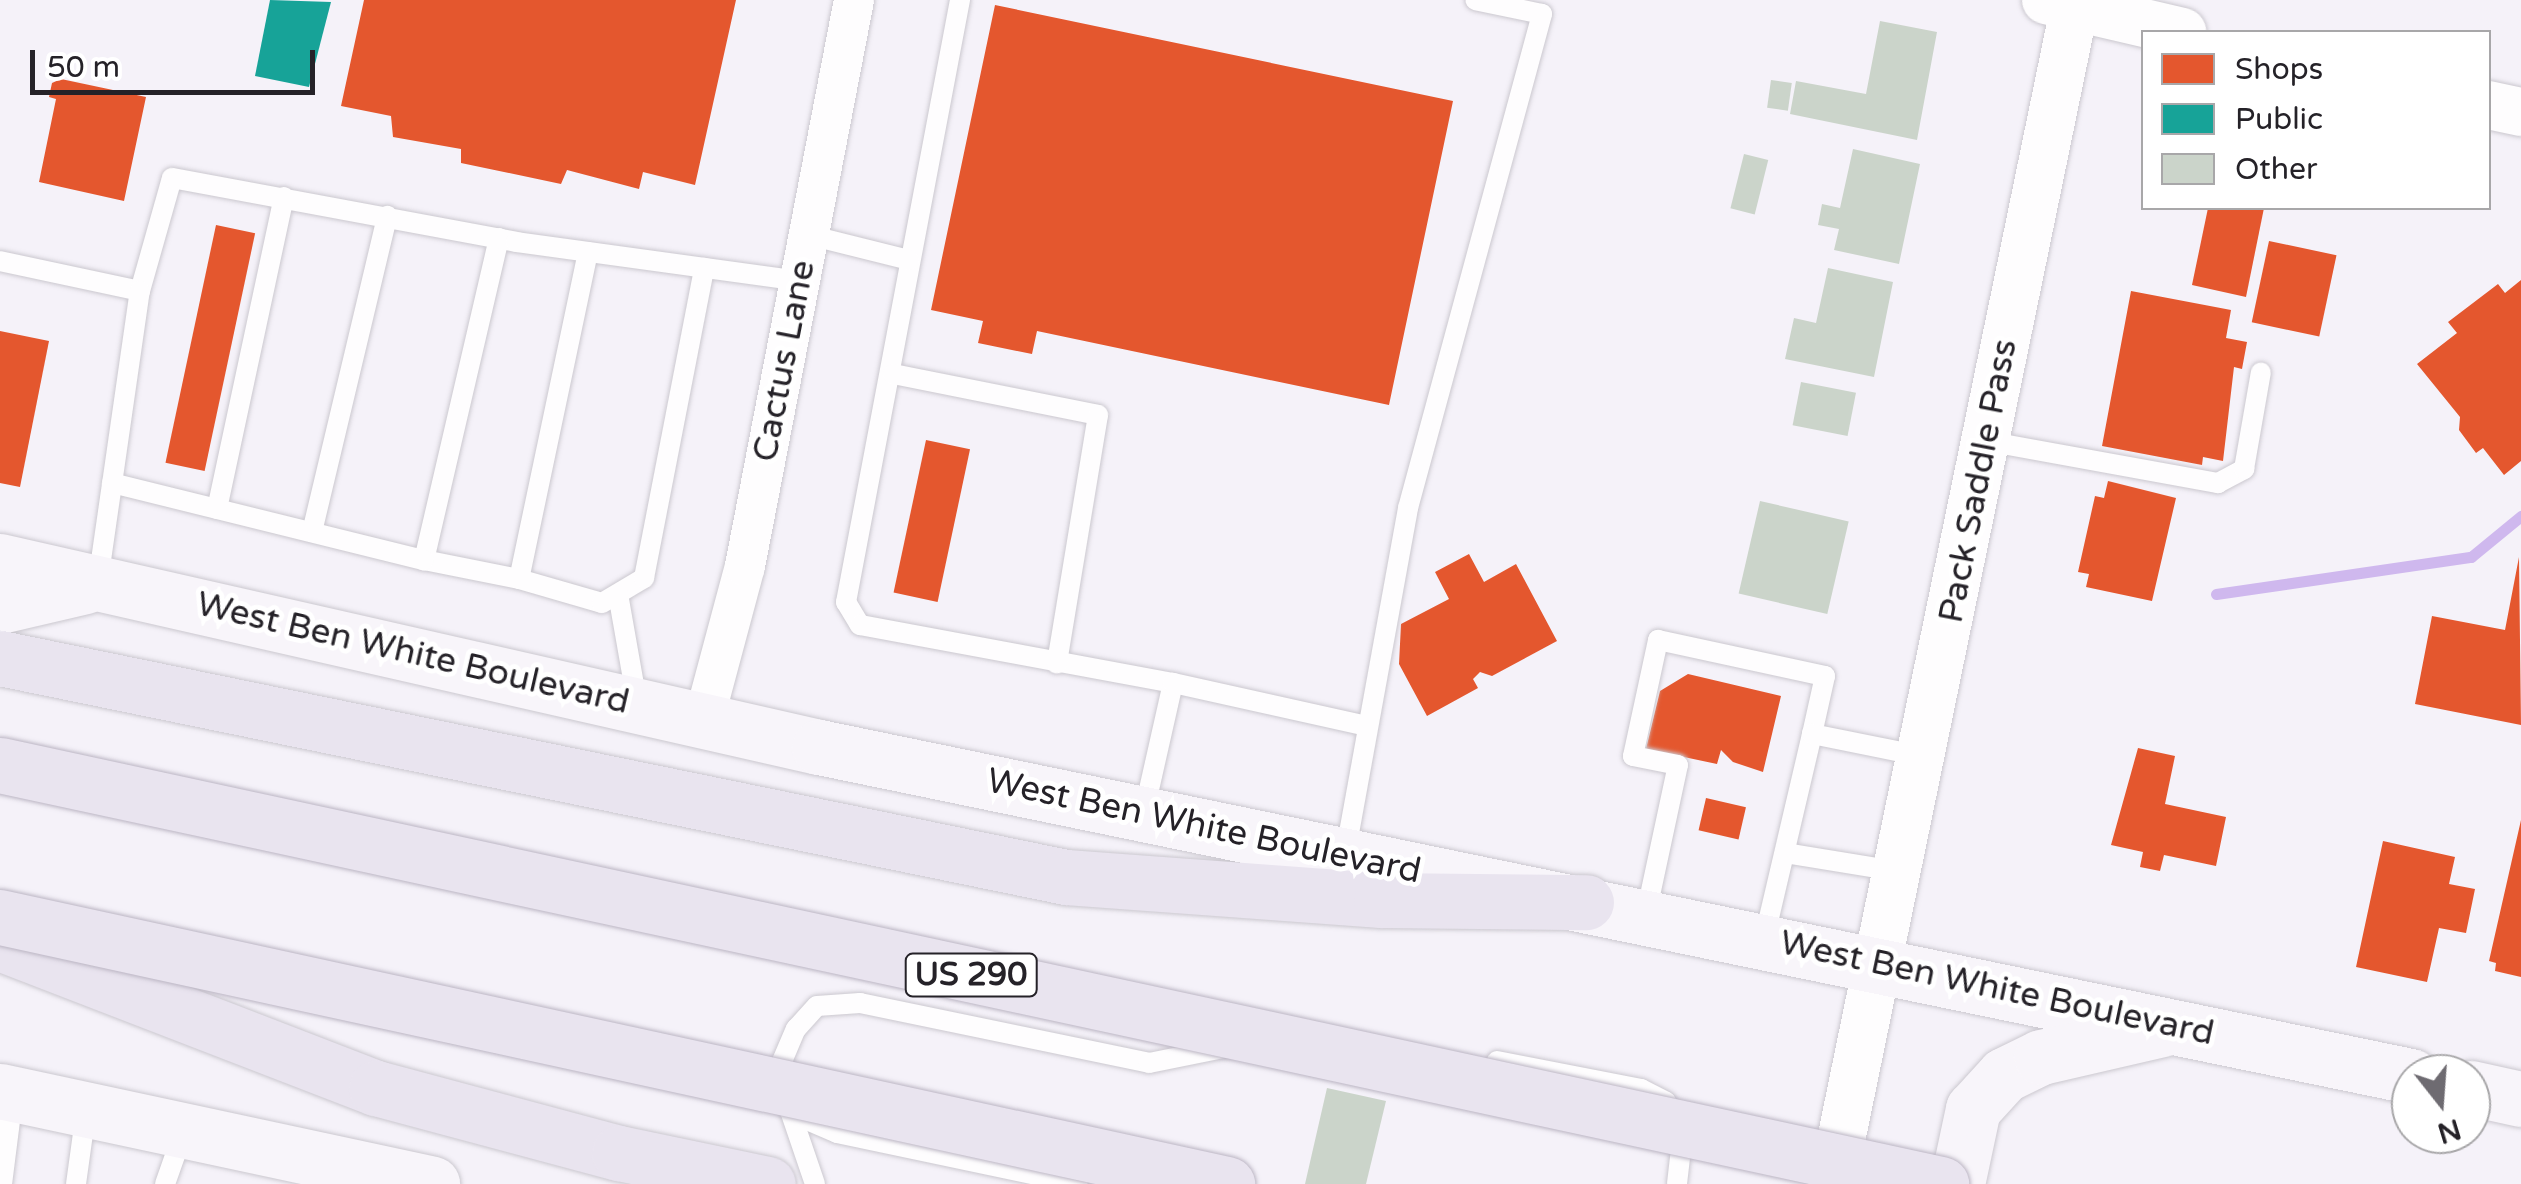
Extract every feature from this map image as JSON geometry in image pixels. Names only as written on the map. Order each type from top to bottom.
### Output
[{"type":"highway","points":[[0,658],[1066,876],[1381,900],[1586,902]]},
{"type":"highway","name":"US 290","points":[[0,765],[1941,1184]]},
{"type":"highway","points":[[0,917],[1227,1184]]},
{"type":"highway","points":[[0,943],[376,1088],[619,1153],[768,1184]]},
{"type":"main road","name":"West Ben White Boulevard","points":[[0,561],[1144,814],[1764,938],[2391,1072]]},
{"type":"main road","points":[[0,606],[98,583]]},
{"type":"main road","points":[[1956,1184],[1973,1109],[2004,1075],[2041,1057],[2175,1026]]},
{"type":"main road","points":[[2491,1092],[2521,1099]]},
{"type":"main road","points":[[6,1093],[432,1184]]},
{"type":"street","name":"Cactus Lane","points":[[704,718],[745,566],[854,0]]},
{"type":"street","points":[[2066,2],[2174,30]]},
{"type":"street","name":"Pack Saddle Pass","points":[[1832,1184],[1986,441],[2066,2]]},
{"type":"street","points":[[2491,106],[2521,112]]},
{"type":"lane","points":[[960,0],[909,260],[893,374],[846,602],[860,625],[1173,683],[1367,726]]},
{"type":"lane","points":[[1344,856],[1408,508],[1542,14],[1475,0]]},
{"type":"lane","points":[[98,583],[140,290],[172,178],[499,238],[800,281]]},
{"type":"lane","points":[[217,509],[284,197]]},
{"type":"lane","points":[[312,532],[386,216]]},
{"type":"lane","points":[[809,235],[909,260]]},
{"type":"lane","points":[[424,560],[499,238]]},
{"type":"lane","points":[[519,579],[588,252]]},
{"type":"lane","points":[[0,261],[140,290]]},
{"type":"lane","points":[[112,483],[424,560],[519,579],[602,603],[644,578],[704,268]]},
{"type":"lane","points":[[1986,441],[2218,483],[2244,470],[2262,372]]},
{"type":"lane","points":[[893,374],[1098,415],[1057,664]]},
{"type":"lane","points":[[618,594],[638,704]]},
{"type":"lane","points":[[1646,914],[1678,766],[1633,756],[1658,640],[1825,676],[1764,938]]},
{"type":"lane","points":[[1144,814],[1173,683]]},
{"type":"lane","points":[[1812,734],[1921,756]]},
{"type":"lane","points":[[1784,853],[1898,871]]},
{"type":"lane","points":[[815,1184],[792,1113],[783,1060],[796,1029],[817,1006],[838,1002],[1149,1062],[1333,1028]]},
{"type":"lane","points":[[1468,1055],[1641,1089],[1666,1102],[1682,1140],[1678,1184]]},
{"type":"lane","points":[[2,1184],[6,1093]]},
{"type":"lane","points":[[76,1184],[87,1110]]},
{"type":"lane","points":[[792,1113],[837,1134],[1078,1184]]},
{"type":"lane","points":[[165,1184],[183,1131]]},
{"type":"building: Shops","points":[[364,0],[736,0],[695,185],[643,172],[639,189],[567,170],[561,184],[461,163],[461,149],[393,137],[391,116],[341,106]]},
{"type":"building: Shops","points":[[995,5],[1453,101],[1389,405],[1037,331],[1032,354],[978,343],[983,321],[931,310]]},
{"type":"building: Shops","points":[[61,79],[146,97],[124,201],[39,182],[56,99],[49,97],[52,83]]},
{"type":"building: Shops","points":[[2208,210],[2264,210],[2246,297],[2192,285]]},
{"type":"building: Shops","points":[[216,225],[255,233],[205,471],[165,463]]},
{"type":"building: Shops","points":[[2269,241],[2336,255],[2319,337],[2252,322]]},
{"type":"building: Shops","points":[[2521,280],[2521,461],[2504,475],[2483,448],[2476,453],[2459,430],[2460,417],[2417,364],[2457,333],[2448,322],[2498,284],[2505,293]]},
{"type":"building: Shops","points":[[2131,291],[2231,310],[2226,338],[2247,342],[2242,369],[2234,367],[2223,461],[2203,457],[2202,465],[2102,446]]},
{"type":"building: Shops","points":[[0,331],[49,341],[20,487],[0,483]]},
{"type":"building: Shops","points":[[926,440],[970,449],[938,602],[894,593]]},
{"type":"building: Shops","points":[[2108,481],[2176,498],[2152,601],[2086,587],[2089,574],[2078,572],[2095,496],[2104,498]]},
{"type":"building: Shops","points":[[1469,554],[1484,582],[1516,564],[1557,641],[1492,676],[1480,672],[1473,679],[1478,688],[1427,716],[1399,664],[1401,624],[1449,599],[1435,572]]},
{"type":"building: Shops","points":[[2519,557],[2521,725],[2415,704],[2432,616],[2505,630]]},
{"type":"building: Shops","points":[[1688,674],[1781,696],[1763,772],[1733,762],[1721,750],[1717,764],[1646,749],[1660,691]]},
{"type":"building: Shops","points":[[2138,748],[2175,756],[2165,804],[2226,817],[2216,866],[2164,855],[2160,871],[2140,867],[2143,852],[2111,845]]},
{"type":"building: Shops","points":[[1706,798],[1746,807],[1739,839],[1699,830]]},
{"type":"building: Shops","points":[[2521,820],[2521,977],[2495,971],[2496,963],[2489,961]]},
{"type":"building: Shops","points":[[2383,841],[2455,857],[2449,884],[2475,889],[2466,933],[2439,928],[2427,982],[2356,967]]},
{"type":"building: Public","points":[[270,0],[331,2],[309,87],[255,76]]},
{"type":"building: Other","points":[[1880,21],[1937,32],[1917,140],[1790,114],[1796,81],[1866,94]]},
{"type":"building: Other","points":[[1771,80],[1792,83],[1788,111],[1767,108]]},
{"type":"building: Other","points":[[1853,149],[1920,164],[1899,264],[1834,250],[1839,229],[1818,225],[1822,204],[1840,208]]},
{"type":"building: Other","points":[[1744,154],[1768,160],[1755,214],[1730,208]]},
{"type":"building: Other","points":[[1828,268],[1893,282],[1874,377],[1785,359],[1794,318],[1816,323]]},
{"type":"building: Other","points":[[1801,382],[1856,393],[1848,436],[1793,425]]},
{"type":"building: Other","points":[[1760,501],[1849,521],[1827,614],[1739,594]]},
{"type":"building: Other","points":[[1327,1088],[1386,1101],[1366,1184],[1305,1184]]},
{"type":"waterway","points":[[2216,594],[2471,557],[2521,516]]}]
